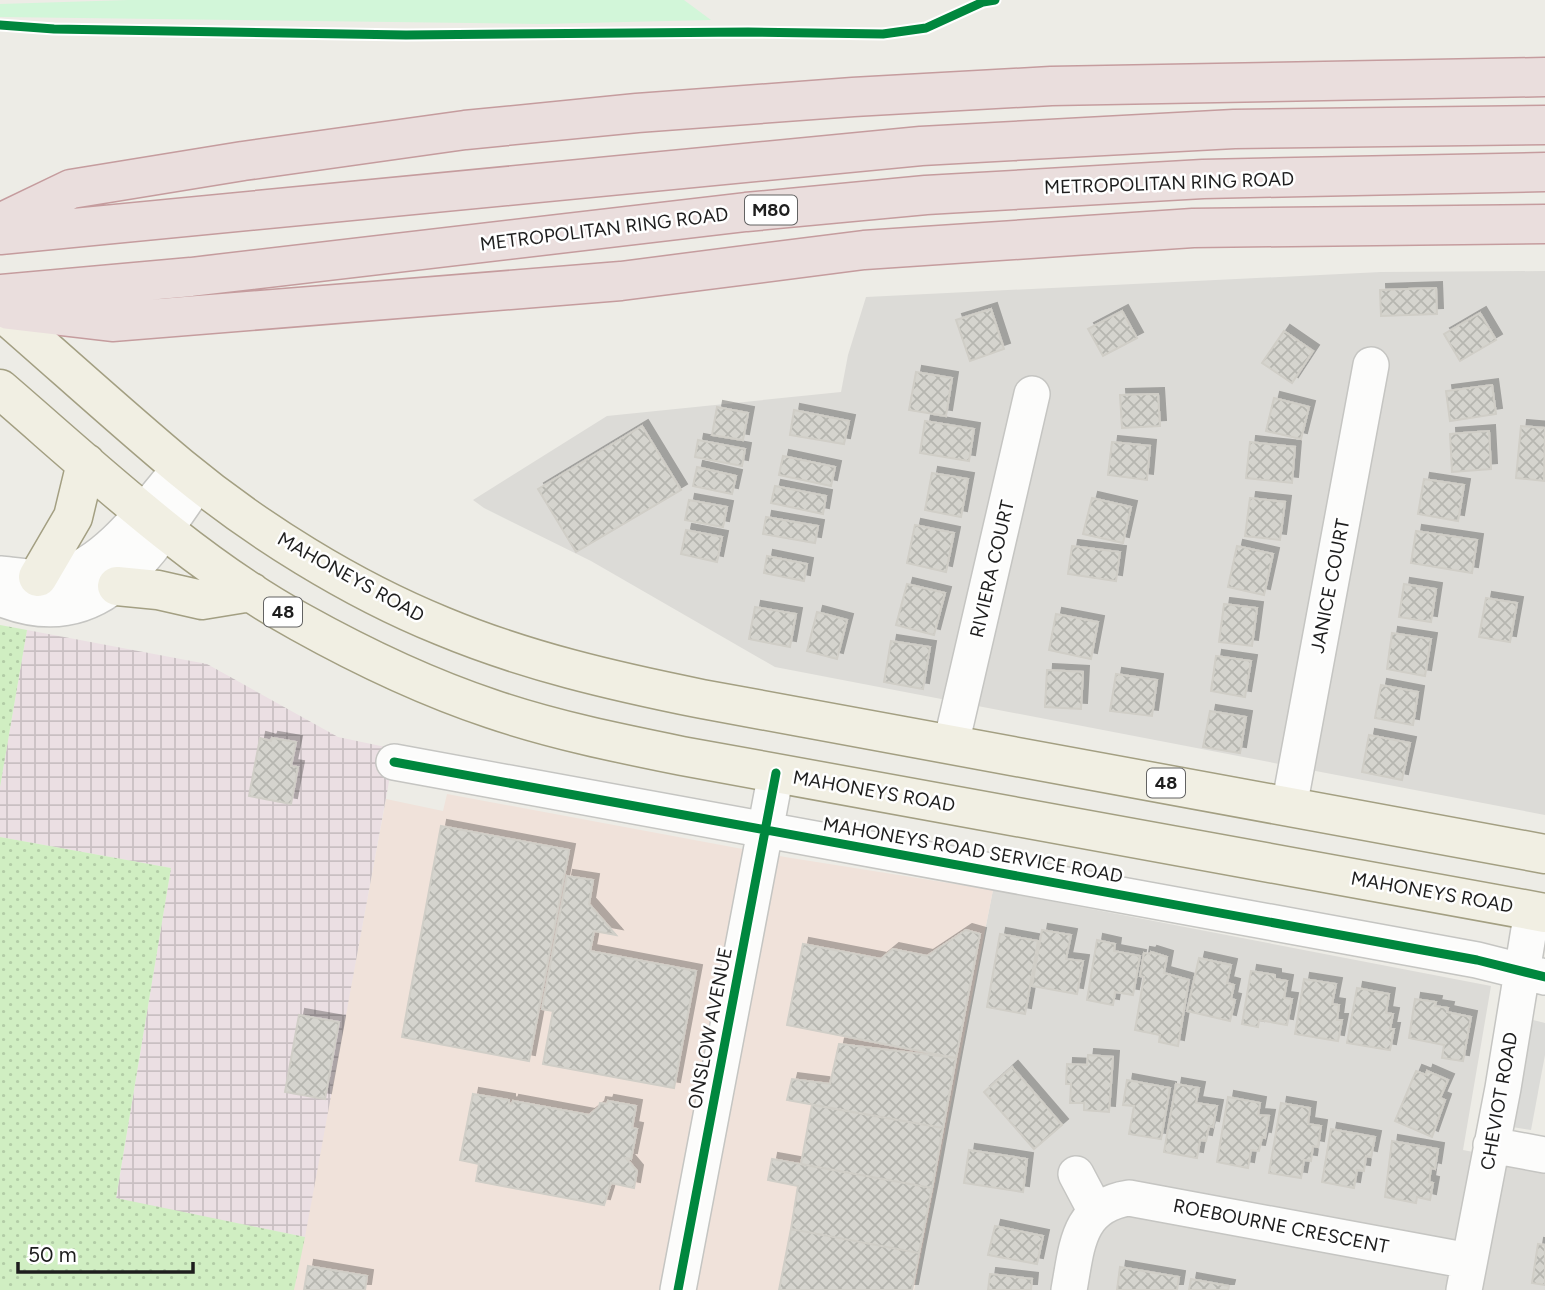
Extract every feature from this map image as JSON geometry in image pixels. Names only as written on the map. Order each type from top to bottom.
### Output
[{"type":"highway","points":[[0,223],[71,189],[243,161],[465,130],[610,115],[1051,86],[1545,77]]},
{"type":"highway","points":[[0,235],[921,146],[1234,129],[1545,125]]},
{"type":"highway","name":"METROPOLITAN RING ROAD","points":[[0,294],[191,277],[733,214],[926,195],[1203,179],[1545,172]]},
{"type":"highway","points":[[0,310],[112,322],[621,281],[891,248],[1194,228],[1545,224]]},
{"type":"main road","name":"MAHONEYS ROAD","points":[[0,310],[190,474],[313,560],[439,625],[516,654],[574,671],[664,691],[1545,854]]},
{"type":"main road","name":"MAHONEYS ROAD","points":[[0,389],[154,520],[251,592],[298,622],[387,666],[432,687],[492,709],[618,743],[1539,912]]},
{"type":"main road","points":[[38,577],[73,516],[86,463]]},
{"type":"main road","points":[[117,586],[158,590],[202,600],[251,592]]},
{"type":"main road","name":"ONSLOW AVENUE","points":[[775,773],[786,713]]},
{"type":"street","name":"JANICE COURT","points":[[1289,807],[1371,365]]},
{"type":"street","name":"RIVIERA COURT","points":[[951,744],[1032,394]]},
{"type":"street","points":[[0,598],[30,607],[52,608],[90,601],[117,586],[134,570],[154,520],[190,474]]},
{"type":"street","points":[[0,574],[38,577],[62,575],[86,565],[111,545],[154,520]]},
{"type":"street","name":"MAHONEYS ROAD SERVICE ROAD","points":[[394,762],[1477,960],[1534,974]]},
{"type":"street","name":"ONSLOW AVENUE","points":[[678,1290],[775,773]]},
{"type":"street","name":"CHEVIOT ROAD","points":[[1467,1276],[1492,1145],[1534,974],[1539,912]]},
{"type":"street","points":[[1492,1145],[1545,1155]]},
{"type":"street","points":[[1069,1290],[1079,1242],[1095,1210],[1076,1174]]},
{"type":"street","name":"ROEBOURNE CRESCENT","points":[[1095,1210],[1115,1200],[1129,1198],[1467,1276]]},
{"type":"shaded area","points":[[1545,271],[1545,815],[775,667],[591,561],[473,500],[607,416],[841,392],[848,355],[866,297],[1381,272]]},
{"type":"shaded area","points":[[27,630],[207,664],[338,737],[395,749],[305,1237],[116,1199],[171,868],[0,837],[0,787]]},
{"type":"shaded area","points":[[447,794],[785,857],[993,890],[914,1290],[294,1290],[386,799],[443,811]]},
{"type":"shaded area","points":[[993,890],[1491,986],[1463,1150],[1545,1166],[1545,1290],[914,1290]]},
{"type":"shaded area","points":[[1533,1020],[1545,1023],[1545,1055],[1531,1130],[1512,1127]]},
{"type":"green space","points":[[128,0],[684,0],[711,20],[541,24],[0,17],[0,4]]},
{"type":"green space","points":[[0,625],[27,630],[0,787]]},
{"type":"green space","points":[[0,837],[171,868],[116,1198],[305,1237],[294,1290],[0,1290]]},
{"type":"building","points":[[1436,288],[1437,314],[1381,316],[1380,290]]},
{"type":"building","points":[[991,309],[1004,349],[970,361],[956,320]]},
{"type":"building","points":[[1122,311],[1137,338],[1103,356],[1088,329]]},
{"type":"building","points":[[1480,313],[1496,340],[1460,361],[1444,334]]},
{"type":"building","points":[[1284,331],[1313,351],[1292,383],[1262,363]]},
{"type":"building","points":[[916,372],[952,378],[946,416],[909,410]]},
{"type":"building","points":[[1492,385],[1496,414],[1450,421],[1446,391]]},
{"type":"building","points":[[1158,394],[1160,426],[1122,428],[1120,395]]},
{"type":"building","points":[[1274,398],[1309,407],[1301,439],[1266,431]]},
{"type":"building","points":[[717,407],[748,413],[743,440],[712,435]]},
{"type":"building","points":[[794,410],[849,421],[844,444],[790,435]]},
{"type":"building","points":[[925,421],[974,429],[969,461],[920,453]]},
{"type":"building","points":[[642,426],[681,490],[576,552],[538,489]]},
{"type":"building","points":[[1521,426],[1545,428],[1544,481],[1516,478]]},
{"type":"building","points":[[1489,431],[1491,469],[1452,472],[1450,434]]},
{"type":"building","points":[[698,440],[745,449],[742,466],[695,457]]},
{"type":"building","points":[[1112,442],[1150,446],[1147,480],[1108,475]]},
{"type":"building","points":[[1250,442],[1295,447],[1292,483],[1246,478]]},
{"type":"building","points":[[783,456],[835,467],[831,486],[779,475]]},
{"type":"building","points":[[697,467],[736,476],[732,494],[693,486]]},
{"type":"building","points":[[932,473],[968,479],[961,517],[925,510]]},
{"type":"building","points":[[1424,479],[1464,485],[1458,521],[1418,514]]},
{"type":"building","points":[[775,486],[826,496],[823,514],[771,503]]},
{"type":"building","points":[[1092,498],[1131,507],[1123,543],[1083,534]]},
{"type":"building","points":[[1250,498],[1285,502],[1280,540],[1245,536]]},
{"type":"building","points":[[689,500],[727,507],[723,527],[685,520]]},
{"type":"building","points":[[766,517],[818,526],[815,543],[763,534]]},
{"type":"building","points":[[915,525],[954,533],[946,572],[907,563]]},
{"type":"building","points":[[686,530],[722,537],[717,562],[681,554]]},
{"type":"building","points":[[1416,531],[1477,540],[1472,573],[1411,563]]},
{"type":"building","points":[[1072,546],[1120,552],[1116,581],[1068,574]]},
{"type":"building","points":[[1237,546],[1273,554],[1264,595],[1228,587]]},
{"type":"building","points":[[767,556],[807,564],[804,581],[764,573]]},
{"type":"building","points":[[907,584],[945,593],[934,635],[896,625]]},
{"type":"building","points":[[1404,584],[1436,589],[1431,622],[1399,617]]},
{"type":"building","points":[[1486,598],[1517,603],[1510,642],[1479,637]]},
{"type":"building","points":[[1224,604],[1257,608],[1252,646],[1219,642]]},
{"type":"building","points":[[755,607],[796,614],[790,647],[749,639]]},
{"type":"building","points":[[817,612],[847,620],[837,659],[807,651]]},
{"type":"building","points":[[1056,614],[1098,622],[1091,659],[1049,650]]},
{"type":"building","points":[[1392,633],[1431,639],[1425,676],[1387,669]]},
{"type":"building","points":[[891,641],[930,647],[923,689],[884,682]]},
{"type":"building","points":[[1216,656],[1251,661],[1245,697],[1211,691]]},
{"type":"building","points":[[1047,670],[1083,672],[1081,709],[1045,707]]},
{"type":"building","points":[[1116,674],[1157,680],[1152,716],[1110,711]]},
{"type":"building","points":[[1381,685],[1418,692],[1413,725],[1375,718]]},
{"type":"building","points":[[1210,711],[1246,717],[1240,753],[1203,747]]},
{"type":"building","points":[[1369,735],[1410,743],[1402,780],[1362,772]]},
{"type":"building","points":[[260,738],[296,742],[291,766],[298,767],[291,804],[249,796]]},
{"type":"building","points":[[441,826],[569,850],[529,1061],[402,1037]]},
{"type":"building","points":[[567,876],[593,880],[589,904],[616,935],[594,931],[590,951],[696,971],[674,1088],[543,1064],[553,1011],[542,1009]]},
{"type":"building","points":[[966,930],[980,934],[956,1058],[787,1025],[803,944],[881,959],[893,949],[927,956]]},
{"type":"building","points":[[1042,930],[1071,935],[1066,959],[1083,961],[1077,994],[1032,986]]},
{"type":"building","points":[[1000,934],[1038,941],[1025,1014],[987,1007]]},
{"type":"building","points":[[1097,940],[1115,944],[1114,951],[1140,956],[1133,995],[1115,992],[1113,1005],[1087,1000]]},
{"type":"building","points":[[1151,952],[1167,957],[1164,973],[1189,980],[1178,1046],[1159,1042],[1160,1035],[1135,1030],[1144,977],[1140,976],[1144,953]]},
{"type":"building","points":[[1199,958],[1231,965],[1227,983],[1234,985],[1231,999],[1235,1000],[1230,1021],[1187,1011]]},
{"type":"building","points":[[1251,971],[1275,975],[1275,979],[1287,981],[1284,998],[1292,999],[1287,1025],[1259,1020],[1258,1027],[1242,1024]]},
{"type":"building","points":[[1304,979],[1336,984],[1332,1004],[1339,1005],[1337,1020],[1342,1020],[1338,1041],[1295,1034]]},
{"type":"building","points":[[1357,988],[1389,994],[1386,1013],[1393,1014],[1390,1029],[1394,1029],[1390,1050],[1347,1043]]},
{"type":"building","points":[[1415,999],[1436,1002],[1435,1006],[1448,1008],[1447,1012],[1471,1017],[1463,1061],[1442,1058],[1444,1045],[1409,1038]]},
{"type":"building","points":[[299,1015],[339,1022],[325,1099],[285,1092]]},
{"type":"building","points":[[839,1044],[956,1058],[943,1128],[787,1100],[792,1079],[830,1084]]},
{"type":"building","points":[[1088,1055],[1113,1057],[1109,1112],[1084,1110],[1084,1103],[1070,1103],[1071,1084],[1066,1084],[1067,1064],[1087,1065]]},
{"type":"building","points":[[1012,1067],[1062,1125],[1034,1149],[984,1092]]},
{"type":"building","points":[[1416,1071],[1426,1075],[1427,1071],[1448,1080],[1440,1098],[1445,1100],[1432,1137],[1395,1121]]},
{"type":"building","points":[[1127,1080],[1170,1088],[1161,1139],[1129,1134],[1134,1106],[1123,1105]]},
{"type":"building","points":[[1176,1084],[1199,1088],[1196,1103],[1217,1106],[1213,1127],[1209,1126],[1206,1141],[1200,1140],[1197,1158],[1164,1152]]},
{"type":"building","points":[[473,1094],[509,1100],[512,1104],[513,1101],[589,1115],[600,1103],[607,1104],[608,1101],[636,1106],[632,1128],[637,1129],[631,1159],[626,1158],[637,1171],[634,1188],[611,1183],[604,1205],[476,1181],[479,1164],[460,1160]]},
{"type":"building","points":[[1228,1097],[1260,1103],[1258,1115],[1269,1116],[1265,1138],[1262,1137],[1259,1151],[1251,1150],[1248,1168],[1217,1162]]},
{"type":"building","points":[[1281,1103],[1310,1108],[1308,1124],[1321,1126],[1318,1147],[1313,1146],[1311,1161],[1304,1160],[1301,1178],[1269,1173]]},
{"type":"building","points":[[812,1105],[943,1128],[932,1188],[801,1164]]},
{"type":"building","points":[[1331,1129],[1375,1137],[1371,1157],[1366,1156],[1364,1171],[1357,1170],[1354,1188],[1322,1182]]},
{"type":"building","points":[[1392,1141],[1438,1149],[1435,1169],[1431,1168],[1429,1182],[1433,1183],[1430,1200],[1417,1197],[1416,1203],[1385,1197]]},
{"type":"building","points":[[969,1150],[1027,1159],[1023,1192],[964,1183]]},
{"type":"building","points":[[772,1159],[932,1188],[919,1253],[791,1229],[798,1186],[768,1180]]},
{"type":"building","points":[[995,1226],[1043,1236],[1037,1264],[988,1255]]},
{"type":"building","points":[[791,1229],[919,1253],[912,1290],[779,1290]]},
{"type":"building","points":[[1538,1244],[1545,1245],[1545,1285],[1532,1283]]},
{"type":"building","points":[[308,1266],[367,1276],[365,1290],[304,1290]]},
{"type":"building","points":[[1120,1267],[1179,1277],[1177,1290],[1117,1290]]},
{"type":"building","points":[[990,1274],[1032,1279],[1031,1290],[988,1290]]},
{"type":"building","points":[[1191,1279],[1229,1286],[1228,1290],[1189,1290]]},
{"type":"cycle path","points":[[0,25],[54,29],[406,35],[748,32],[883,34],[926,28],[983,2],[995,0]]},
{"type":"cycle path","points":[[394,762],[1477,960],[1545,977]]},
{"type":"cycle path","points":[[678,1290],[776,773]]}]
